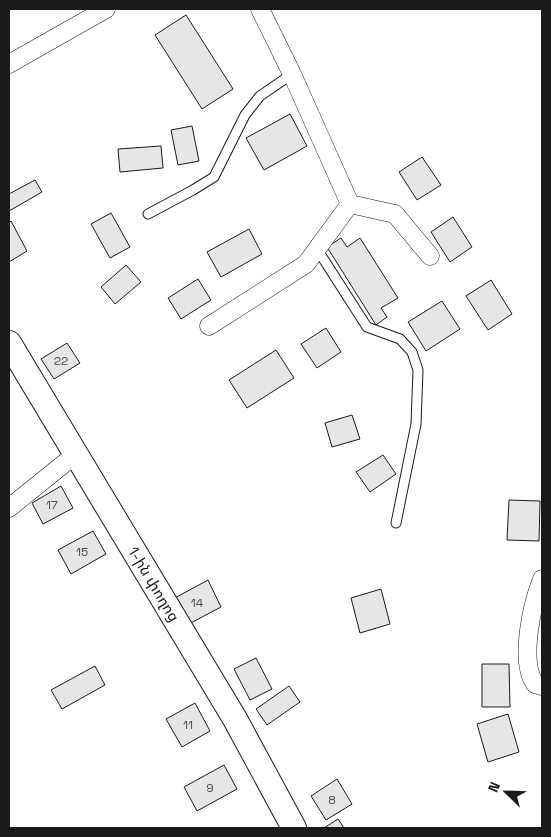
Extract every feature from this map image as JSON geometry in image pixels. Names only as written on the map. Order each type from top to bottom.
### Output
[{"type":"main road","name":"1-ին փողոց","points":[[9,343],[234,719],[294,828]]},
{"type":"street","points":[[9,64],[106,9]]},
{"type":"street","points":[[260,9],[292,74],[350,204]]},
{"type":"street","points":[[209,326],[306,264],[350,204]]},
{"type":"street","points":[[350,204],[395,214],[430,256]]},
{"type":"street","points":[[9,508],[76,454]]},
{"type":"street","points":[[542,579],[530,624],[527,655],[530,676],[535,684],[542,686]]},
{"type":"lane","points":[[148,214],[194,190],[214,177],[245,115],[260,96],[292,74]]},
{"type":"lane","points":[[317,249],[367,327],[400,340],[412,352],[418,370],[416,424],[396,523]]},
{"type":"building","points":[[186,15],[233,89],[202,109],[155,35]]},
{"type":"building","points":[[290,114],[307,146],[264,170],[246,138]]},
{"type":"building","points":[[192,126],[199,161],[178,165],[171,130]]},
{"type":"building","points":[[161,146],[163,168],[120,172],[118,149]]},
{"type":"building","points":[[422,157],[441,185],[417,200],[399,172]]},
{"type":"building","points":[[35,180],[42,192],[9,211],[9,194]]},
{"type":"building","points":[[111,213],[130,247],[110,258],[91,224]]},
{"type":"building","points":[[453,217],[472,247],[450,262],[431,232]]},
{"type":"building","points":[[11,221],[27,251],[9,262],[9,223]]},
{"type":"building","points":[[249,229],[262,254],[221,277],[207,252]]},
{"type":"building","points":[[341,238],[347,247],[360,238],[398,298],[381,308],[387,317],[376,325],[327,247]]},
{"type":"building","points":[[126,265],[141,282],[115,304],[101,287]]},
{"type":"building","points":[[198,279],[211,300],[181,319],[168,298]]},
{"type":"building","points":[[491,280],[512,314],[488,330],[466,296]]},
{"type":"building","points":[[442,301],[460,329],[426,351],[408,322]]},
{"type":"building","points":[[326,328],[341,352],[317,368],[301,344]]},
{"type":"building","points":[[67,343],[80,363],[54,379],[41,359]]},
{"type":"building","points":[[276,350],[294,378],[247,408],[229,380]]},
{"type":"building","points":[[352,415],[360,439],[332,447],[325,423]]},
{"type":"building","points":[[383,455],[396,474],[370,492],[356,472]]},
{"type":"building","points":[[61,486],[73,508],[43,524],[32,503]]},
{"type":"building","points":[[509,500],[540,501],[539,541],[507,540]]},
{"type":"building","points":[[93,531],[106,554],[71,574],[58,550]]},
{"type":"building","points":[[208,580],[221,607],[187,625],[173,599]]},
{"type":"building","points":[[381,589],[390,624],[360,633],[351,598]]},
{"type":"building","points":[[256,658],[272,689],[250,700],[234,669]]},
{"type":"building","points":[[482,664],[509,664],[510,707],[482,707]]},
{"type":"building","points":[[95,666],[105,685],[62,709],[51,690]]},
{"type":"building","points":[[289,686],[300,702],[267,725],[256,709]]},
{"type":"building","points":[[195,703],[210,731],[182,747],[166,719]]},
{"type":"building","points":[[508,714],[519,752],[488,762],[477,724]]},
{"type":"building","points":[[224,765],[237,789],[197,811],[184,787]]},
{"type":"building","points":[[337,779],[352,804],[326,820],[311,796]]},
{"type":"building","points":[[338,819],[344,828],[324,828]]}]
